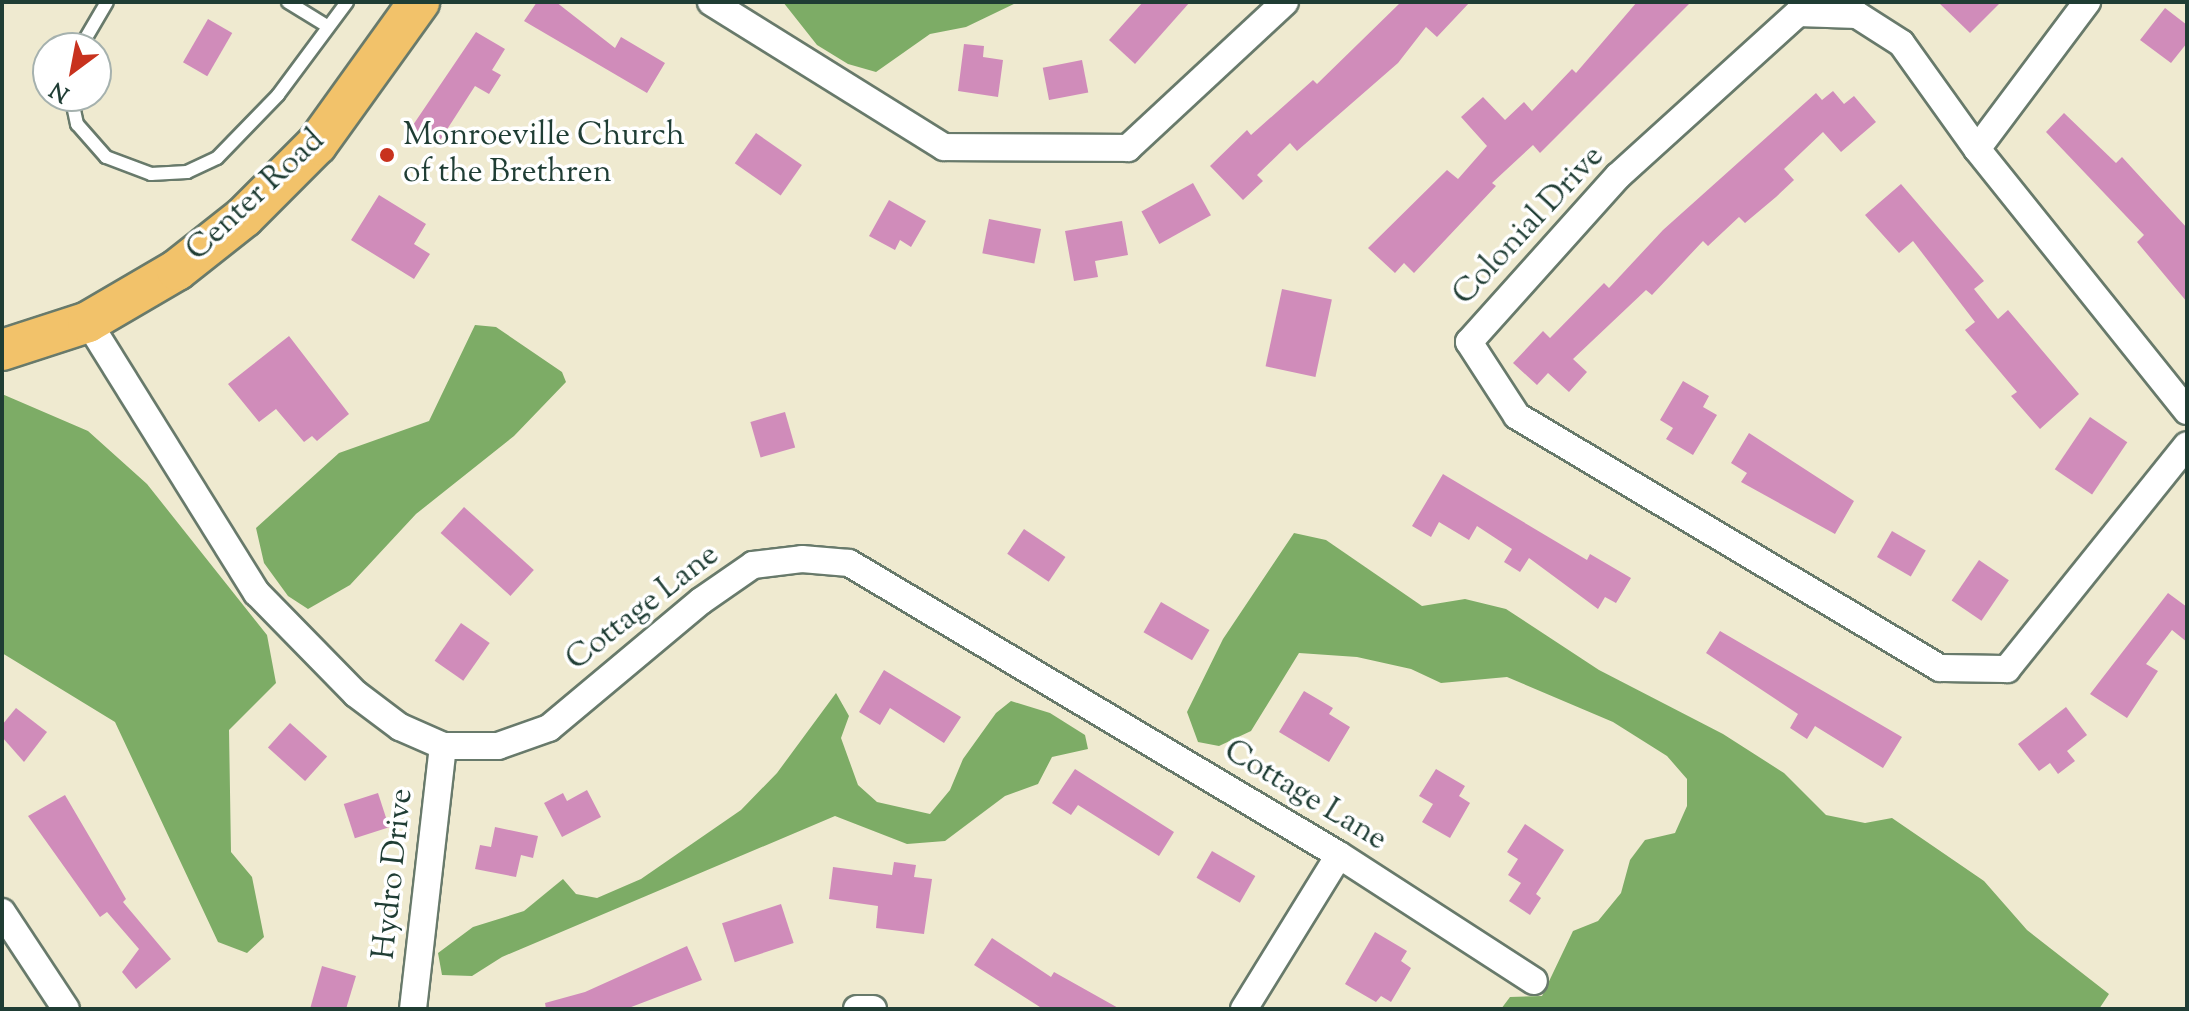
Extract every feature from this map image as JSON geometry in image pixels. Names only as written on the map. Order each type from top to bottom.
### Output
[{"type":"main road","name":"Center Road","points":[[2,350],[88,322],[177,270],[244,217],[317,144],[419,2]]},
{"type":"street","points":[[711,2],[944,147],[1128,148],[1285,2]]},
{"type":"street","points":[[1977,149],[2087,2]]},
{"type":"street","name":"Colonial Drive","points":[[2187,411],[1977,149],[1901,43],[1857,15],[1798,13],[1618,176],[1469,342],[1517,416],[1940,668],[2007,669],[2187,445]]},
{"type":"street","name":"Cottage Lane","points":[[88,322],[257,593],[356,694],[400,727],[443,746],[498,746],[549,728],[701,601],[753,565],[802,559],[849,563],[1339,855],[1534,981]]},
{"type":"street","name":"Hydro Drive","points":[[413,1009],[443,746]]},
{"type":"street","points":[[1244,1009],[1339,855]]},
{"type":"street","points":[[2,912],[66,1009]]},
{"type":"street","points":[[857,1009],[873,1009]]},
{"type":"lane","points":[[89,32],[107,2]]},
{"type":"lane","points":[[288,2],[327,26]]},
{"type":"lane","points":[[74,112],[77,124],[106,157],[151,174],[187,172],[227,148],[278,95],[347,2]]},
{"type":"green space","points":[[783,2],[1018,2],[966,27],[930,34],[876,72],[848,64],[817,45]]},
{"type":"green space","points":[[475,325],[496,327],[562,372],[566,382],[514,436],[416,514],[350,585],[308,609],[288,596],[264,563],[256,528],[339,453],[429,421]]},
{"type":"green space","points":[[2,394],[88,431],[147,484],[267,635],[276,683],[229,730],[231,852],[252,877],[264,937],[247,953],[218,942],[115,722],[2,653]]},
{"type":"green space","points":[[1294,533],[1326,540],[1422,606],[1465,599],[1506,609],[1599,670],[1723,734],[1784,773],[1826,815],[1865,823],[1892,818],[1984,881],[2027,930],[2109,994],[2099,1009],[1501,1009],[1510,997],[1542,996],[1573,931],[1598,921],[1621,893],[1630,860],[1645,840],[1675,833],[1687,806],[1687,779],[1667,756],[1613,722],[1507,677],[1441,683],[1411,669],[1357,657],[1299,653],[1251,731],[1219,746],[1198,742],[1187,712],[1223,639]]},
{"type":"green space","points":[[836,693],[849,716],[841,738],[858,785],[877,802],[930,814],[950,790],[963,759],[996,713],[1011,701],[1050,713],[1085,735],[1088,749],[1052,757],[1038,784],[1005,796],[945,841],[907,844],[835,816],[502,957],[472,976],[442,975],[438,953],[473,927],[524,911],[563,879],[576,894],[597,898],[641,879],[741,810],[777,773]]},
{"type":"building","points":[[537,2],[556,2],[615,48],[621,37],[665,63],[647,93],[524,21]]},
{"type":"building","points":[[1143,2],[1190,2],[1135,64],[1109,40]]},
{"type":"building","points":[[1401,2],[1470,2],[1437,37],[1426,27],[1398,63],[1297,151],[1290,143],[1257,175],[1263,181],[1243,200],[1210,166],[1247,130],[1251,135],[1313,80],[1317,84]]},
{"type":"building","points":[[1637,2],[1691,2],[1540,153],[1533,145],[1492,183],[1496,186],[1414,273],[1404,263],[1395,273],[1368,248],[1447,170],[1458,179],[1487,146],[1461,117],[1483,97],[1505,120],[1524,102],[1532,111],[1572,69],[1576,73]]},
{"type":"building","points":[[1938,2],[2001,2],[1970,33]]},
{"type":"building","points":[[2165,8],[2187,25],[2187,43],[2171,63],[2140,40]]},
{"type":"building","points":[[208,19],[232,33],[207,76],[183,62]]},
{"type":"building","points":[[476,32],[505,49],[492,70],[501,75],[489,94],[475,86],[437,145],[411,128]]},
{"type":"building","points":[[964,44],[984,46],[983,57],[1003,60],[998,97],[958,91]]},
{"type":"building","points":[[1082,60],[1088,92],[1049,100],[1043,68]]},
{"type":"building","points":[[1833,91],[1844,104],[1854,96],[1876,122],[1841,152],[1823,132],[1784,169],[1794,180],[1776,197],[1745,223],[1739,217],[1708,246],[1703,241],[1652,295],[1646,290],[1573,359],[1587,372],[1569,392],[1548,373],[1537,385],[1513,363],[1543,331],[1550,338],[1604,283],[1609,288],[1663,230],[1816,93],[1822,100]]},
{"type":"building","points":[[2064,113],[2116,163],[2122,157],[2187,228],[2187,302],[2137,242],[2144,235],[2046,132]]},
{"type":"building","points":[[756,133],[802,165],[781,195],[735,163]]},
{"type":"building","points":[[1193,183],[1211,215],[1159,244],[1141,212]]},
{"type":"building","points":[[1901,184],[1984,281],[1974,289],[1998,319],[2008,310],[2079,394],[2040,429],[2011,396],[2017,392],[1965,330],[1975,322],[1913,241],[1899,253],[1865,215]]},
{"type":"building","points":[[379,195],[426,224],[414,244],[430,254],[414,279],[351,240]]},
{"type":"building","points":[[889,200],[926,221],[911,247],[900,240],[895,250],[869,236]]},
{"type":"building","points":[[989,219],[1041,229],[1034,263],[982,253]]},
{"type":"building","points":[[1122,221],[1128,255],[1095,261],[1098,277],[1074,281],[1065,231]]},
{"type":"building","points":[[1282,289],[1332,300],[1315,377],[1266,366]]},
{"type":"building","points":[[289,336],[349,414],[317,441],[312,436],[304,442],[276,409],[259,422],[228,384]]},
{"type":"building","points":[[1683,381],[1709,396],[1703,407],[1717,415],[1693,455],[1666,439],[1673,428],[1660,420]]},
{"type":"building","points":[[785,412],[795,448],[761,457],[750,422]]},
{"type":"building","points":[[2090,417],[2127,442],[2092,494],[2055,469]]},
{"type":"building","points":[[1749,433],[1854,501],[1835,534],[1741,482],[1747,473],[1731,463]]},
{"type":"building","points":[[1443,474],[1587,560],[1590,554],[1631,578],[1616,603],[1605,597],[1598,609],[1529,558],[1520,572],[1504,562],[1512,549],[1477,526],[1469,540],[1439,522],[1431,537],[1412,526]]},
{"type":"building","points":[[464,507],[534,570],[510,596],[441,533]]},
{"type":"building","points":[[1024,529],[1065,557],[1049,582],[1007,554]]},
{"type":"building","points":[[1892,531],[1926,550],[1911,576],[1877,557]]},
{"type":"building","points":[[1979,560],[2009,580],[1981,621],[1952,601]]},
{"type":"building","points":[[2168,593],[2187,607],[2187,642],[2172,630],[2146,664],[2158,671],[2127,718],[2090,694]]},
{"type":"building","points":[[1161,602],[1209,630],[1192,660],[1144,632]]},
{"type":"building","points":[[461,623],[490,643],[463,681],[435,661]]},
{"type":"building","points":[[1720,631],[1902,737],[1883,768],[1815,726],[1807,739],[1790,728],[1798,714],[1706,653]]},
{"type":"building","points":[[884,670],[961,717],[944,743],[890,708],[880,725],[859,712]]},
{"type":"building","points":[[1304,691],[1333,708],[1329,714],[1350,727],[1329,762],[1279,732]]},
{"type":"building","points":[[2066,707],[2087,735],[2067,751],[2075,761],[2058,774],[2050,763],[2039,771],[2018,744]]},
{"type":"building","points":[[16,708],[47,732],[24,762],[2,737],[2,725]]},
{"type":"building","points":[[290,723],[327,756],[305,781],[268,748]]},
{"type":"building","points":[[1075,769],[1174,832],[1159,856],[1078,805],[1071,815],[1052,803]]},
{"type":"building","points":[[1436,769],[1465,786],[1459,796],[1470,803],[1450,838],[1422,822],[1433,804],[1419,796]]},
{"type":"building","points":[[587,790],[601,817],[562,837],[544,803],[563,793],[567,801]]},
{"type":"building","points":[[378,793],[389,827],[355,838],[344,804]]},
{"type":"building","points":[[65,795],[126,899],[123,902],[171,959],[136,989],[122,972],[139,949],[107,912],[100,917],[28,816]]},
{"type":"building","points":[[1525,824],[1564,850],[1536,894],[1541,898],[1530,915],[1509,901],[1521,883],[1508,875],[1518,859],[1507,852]]},
{"type":"building","points":[[495,827],[538,836],[533,858],[521,855],[516,877],[475,869],[480,845],[491,847]]},
{"type":"building","points":[[1212,851],[1255,876],[1240,903],[1196,878]]},
{"type":"building","points":[[894,862],[916,865],[914,877],[932,879],[924,934],[876,928],[878,906],[829,899],[833,867],[892,875]]},
{"type":"building","points":[[781,904],[794,943],[735,962],[722,923]]},
{"type":"building","points":[[1375,932],[1407,951],[1401,961],[1411,968],[1391,1002],[1381,996],[1376,1002],[1345,984]]},
{"type":"building","points":[[992,938],[1051,977],[1054,972],[1120,1009],[1043,1009],[974,965]]},
{"type":"building","points":[[687,946],[702,980],[626,1009],[546,1009],[545,1003],[585,992]]},
{"type":"building","points":[[322,966],[356,976],[346,1009],[310,1009]]},
{"type":"place","name":"Monroeville Church of the Brethren","points":[[387,155]]}]
